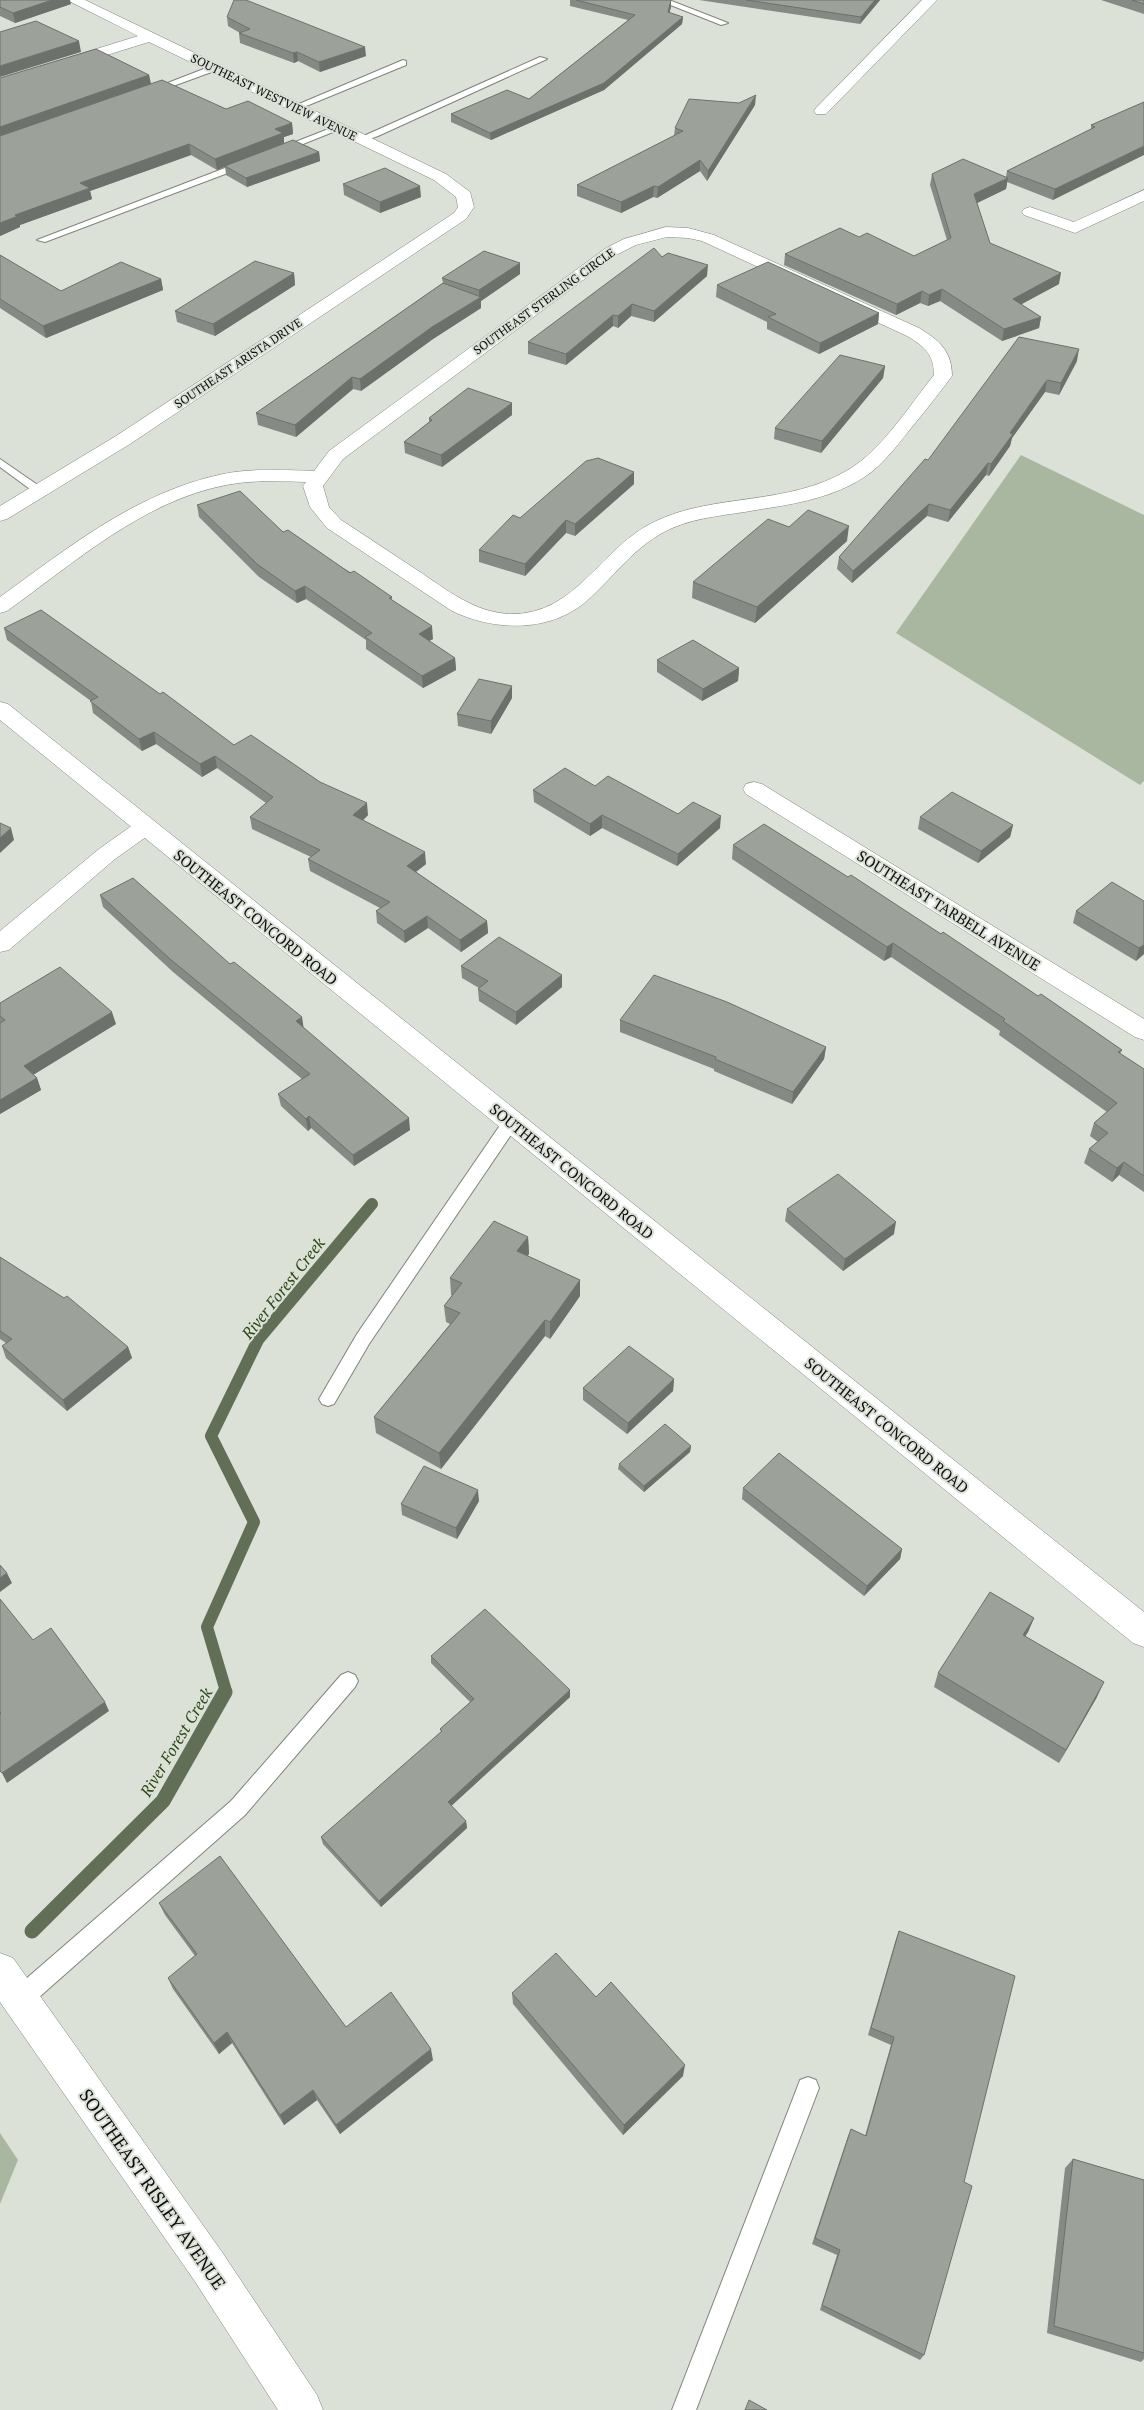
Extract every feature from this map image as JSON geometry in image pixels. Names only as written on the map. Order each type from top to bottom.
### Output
[{"type":"street","name":"SOUTHEAST WESTVIEW AVENUE","points":[[74,0],[440,177],[464,195],[466,202]]},
{"type":"street","points":[[821,111],[930,0]]},
{"type":"street","points":[[0,84],[150,37]]},
{"type":"street","points":[[1030,212],[1074,228],[1144,194]]},
{"type":"street","name":"SOUTHEAST ARISTA DRIVE","points":[[0,515],[38,490],[123,440],[460,216],[466,207],[466,202]]},
{"type":"street","name":"SOUTHEAST STERLING CIRCLE","points":[[666,232],[688,233],[708,238],[913,332],[931,343],[940,353],[944,364],[943,376],[877,458],[864,470],[840,484],[812,494],[700,514],[652,528],[637,540],[580,598],[546,616],[515,621],[484,617],[446,598],[334,524],[319,510],[314,498],[313,486],[318,477],[336,455],[612,251],[630,242],[666,232]]},
{"type":"street","points":[[0,607],[121,521],[180,492],[224,480],[265,476],[318,477]]},
{"type":"street","name":"SOUTHEAST CONCORD ROAD","points":[[0,709],[1144,1632]]},
{"type":"street","name":"SOUTHEAST TARBELL AVENUE","points":[[754,789],[1144,1031]]},
{"type":"street","points":[[0,944],[107,854],[145,826]]},
{"type":"street","name":"SOUTHEAST RISLEY AVENUE","points":[[10,1985],[208,2266],[302,2410]]},
{"type":"lane","points":[[665,0],[724,23]]},
{"type":"lane","points":[[360,139],[543,59]]},
{"type":"lane","points":[[296,107],[403,63]]},
{"type":"lane","points":[[140,94],[214,68]]},
{"type":"lane","points":[[274,153],[339,128]]},
{"type":"lane","points":[[42,240],[256,160]]},
{"type":"lane","points":[[0,462],[38,490]]},
{"type":"lane","points":[[328,1399],[363,1338],[511,1122]]},
{"type":"lane","points":[[10,1985],[238,1808],[348,1681]]},
{"type":"lane","points":[[684,2410],[808,2088]]},
{"type":"green space","points":[[1021,455],[1144,515],[1144,781],[1140,785],[896,633]]},
{"type":"green space","points":[[0,2133],[18,2160],[0,2204]]},
{"type":"building","points":[[0,0],[52,0],[13,13],[0,7]]},
{"type":"building","points":[[234,0],[246,0],[365,47],[319,62],[297,52],[293,53],[239,33],[250,29],[227,17]]},
{"type":"building","points":[[576,0],[671,0],[668,12],[683,17],[604,83],[490,133],[451,114],[507,90],[529,99],[635,15]]},
{"type":"building","points":[[746,0],[875,0],[861,17]]},
{"type":"building","points":[[1132,0],[1144,0],[1144,4]]},
{"type":"building","points":[[36,21],[79,41],[0,66],[0,32]]},
{"type":"building","points":[[96,49],[149,75],[0,127],[0,78]]},
{"type":"building","points":[[162,80],[226,109],[248,101],[292,123],[275,129],[283,133],[215,159],[189,144],[80,183],[90,188],[15,215],[18,216],[0,223],[0,136]]},
{"type":"building","points":[[756,95],[708,171],[700,160],[658,187],[654,186],[621,202],[577,185],[683,131],[675,128],[689,99],[739,103]]},
{"type":"building","points":[[1144,102],[1144,146],[1055,189],[1007,171],[1095,127],[1091,125]]},
{"type":"building","points":[[293,140],[319,152],[246,178],[225,166]]},
{"type":"building","points":[[963,159],[1008,178],[974,194],[990,243],[1061,273],[1013,299],[1041,317],[1004,329],[942,289],[929,295],[922,291],[897,304],[785,254],[840,228],[859,237],[867,233],[914,256],[951,238],[932,174]]},
{"type":"building","points":[[385,168],[420,186],[380,202],[343,184]]},
{"type":"building","points":[[654,248],[662,257],[668,253],[708,265],[654,311],[632,304],[618,316],[613,315],[566,354],[528,342]]},
{"type":"building","points":[[484,251],[520,263],[479,290],[442,278]]},
{"type":"building","points":[[0,255],[61,291],[121,262],[161,279],[43,326],[0,299]]},
{"type":"building","points":[[255,261],[294,273],[213,324],[175,311]]},
{"type":"building","points":[[768,262],[879,313],[820,343],[768,317],[776,314],[717,285]]},
{"type":"building","points":[[443,283],[481,297],[432,327],[360,379],[352,377],[295,425],[256,413]]},
{"type":"building","points":[[1019,337],[1079,349],[1061,383],[1047,380],[1010,433],[1013,434],[991,464],[988,463],[950,510],[929,504],[853,571],[839,557],[925,459],[928,460]]},
{"type":"building","points":[[840,355],[885,366],[822,441],[775,428]]},
{"type":"building","points":[[468,388],[512,403],[441,455],[404,442],[432,420],[429,418]]},
{"type":"building","points":[[598,458],[634,472],[575,524],[566,520],[525,564],[479,550],[513,515],[520,518],[586,461]]},
{"type":"building","points":[[240,491],[283,532],[288,530],[350,573],[354,571],[392,597],[389,598],[432,626],[419,634],[455,658],[422,676],[365,637],[372,633],[305,586],[295,591],[257,564],[197,505]]},
{"type":"building","points":[[808,510],[849,526],[757,607],[693,582],[768,519],[789,527]]},
{"type":"building","points":[[41,610],[160,694],[163,692],[234,745],[251,735],[320,782],[367,803],[353,815],[425,852],[407,866],[487,921],[460,940],[427,916],[404,931],[376,911],[390,902],[308,859],[320,850],[250,817],[273,797],[215,756],[200,764],[154,732],[139,739],[90,701],[98,697],[4,628]]},
{"type":"building","points":[[693,640],[739,668],[703,689],[657,660]]},
{"type":"building","points":[[479,679],[512,686],[491,721],[457,714]]},
{"type":"building","points":[[565,768],[595,786],[608,776],[678,814],[693,802],[721,816],[678,854],[602,815],[590,824],[533,790]]},
{"type":"building","points":[[952,792],[1013,825],[981,851],[920,817]]},
{"type":"building","points":[[0,823],[11,828],[0,838]]},
{"type":"building","points":[[764,824],[848,877],[851,875],[941,934],[943,932],[1038,996],[1041,994],[1122,1050],[1118,1052],[1144,1069],[1144,1176],[1124,1162],[1117,1168],[1089,1149],[1108,1133],[1094,1123],[1117,1103],[1003,1021],[1005,1019],[893,943],[887,947],[733,845]]},
{"type":"building","points":[[133,878],[230,964],[234,962],[302,1017],[296,1021],[409,1118],[353,1155],[309,1116],[306,1119],[278,1094],[310,1074],[170,959],[100,895]]},
{"type":"building","points":[[1112,882],[1144,901],[1144,945],[1139,948],[1076,911]]},
{"type":"building","points":[[499,937],[562,975],[516,1012],[478,989],[488,981],[461,966]]},
{"type":"building","points":[[60,967],[112,1012],[24,1066],[37,1078],[0,1100],[0,1023],[5,1020],[0,1016],[0,1003]]},
{"type":"building","points":[[654,975],[727,1002],[826,1047],[793,1092],[715,1059],[716,1057],[620,1020]]},
{"type":"building","points":[[838,1174],[896,1222],[845,1259],[787,1209]]},
{"type":"building","points":[[494,1221],[528,1237],[517,1251],[580,1280],[550,1322],[545,1320],[439,1453],[374,1417],[460,1313],[444,1306],[462,1283],[450,1278]]},
{"type":"building","points":[[0,1257],[64,1298],[67,1296],[128,1347],[63,1400],[2,1346],[12,1339],[0,1331]]},
{"type":"building","points":[[629,1346],[674,1379],[628,1423],[583,1388]]},
{"type":"building","points":[[665,1424],[691,1446],[644,1486],[619,1464]]},
{"type":"building","points":[[779,1453],[902,1549],[867,1586],[743,1488]]},
{"type":"building","points":[[424,1466],[478,1490],[456,1528],[401,1504]]},
{"type":"building","points":[[0,1565],[7,1573],[0,1578]]},
{"type":"building","points":[[990,1592],[1034,1618],[1023,1635],[1104,1682],[1066,1750],[938,1673]]},
{"type":"building","points":[[0,1599],[33,1640],[51,1628],[105,1702],[2,1773],[0,1771]]},
{"type":"building","points":[[485,1609],[570,1690],[448,1802],[466,1821],[379,1901],[321,1837],[442,1731],[440,1729],[474,1699],[431,1656]]},
{"type":"building","points":[[220,1856],[346,2027],[391,1992],[431,2049],[336,2125],[313,2090],[280,2115],[227,2032],[214,2043],[168,1978],[197,1954],[159,1903]]},
{"type":"building","points":[[899,1931],[1015,1976],[964,2182],[972,2186],[924,2355],[822,2305],[840,2250],[815,2238],[851,2129],[866,2136],[894,2037],[871,2028]]},
{"type":"building","points":[[556,1953],[596,1997],[611,1982],[685,2065],[624,2125],[512,1993]]},
{"type":"building","points":[[1073,2159],[1144,2180],[1144,2353],[1054,2326]]},
{"type":"building","points":[[749,2400],[767,2410],[745,2410]]},
{"type":"waterway","name":"River Forest Creek","points":[[225,1694],[226,1691],[207,1627],[254,1522],[211,1436],[258,1340],[372,1204]]},
{"type":"waterway","name":"River Forest Creek","points":[[32,1931],[163,1801],[225,1692]]}]
